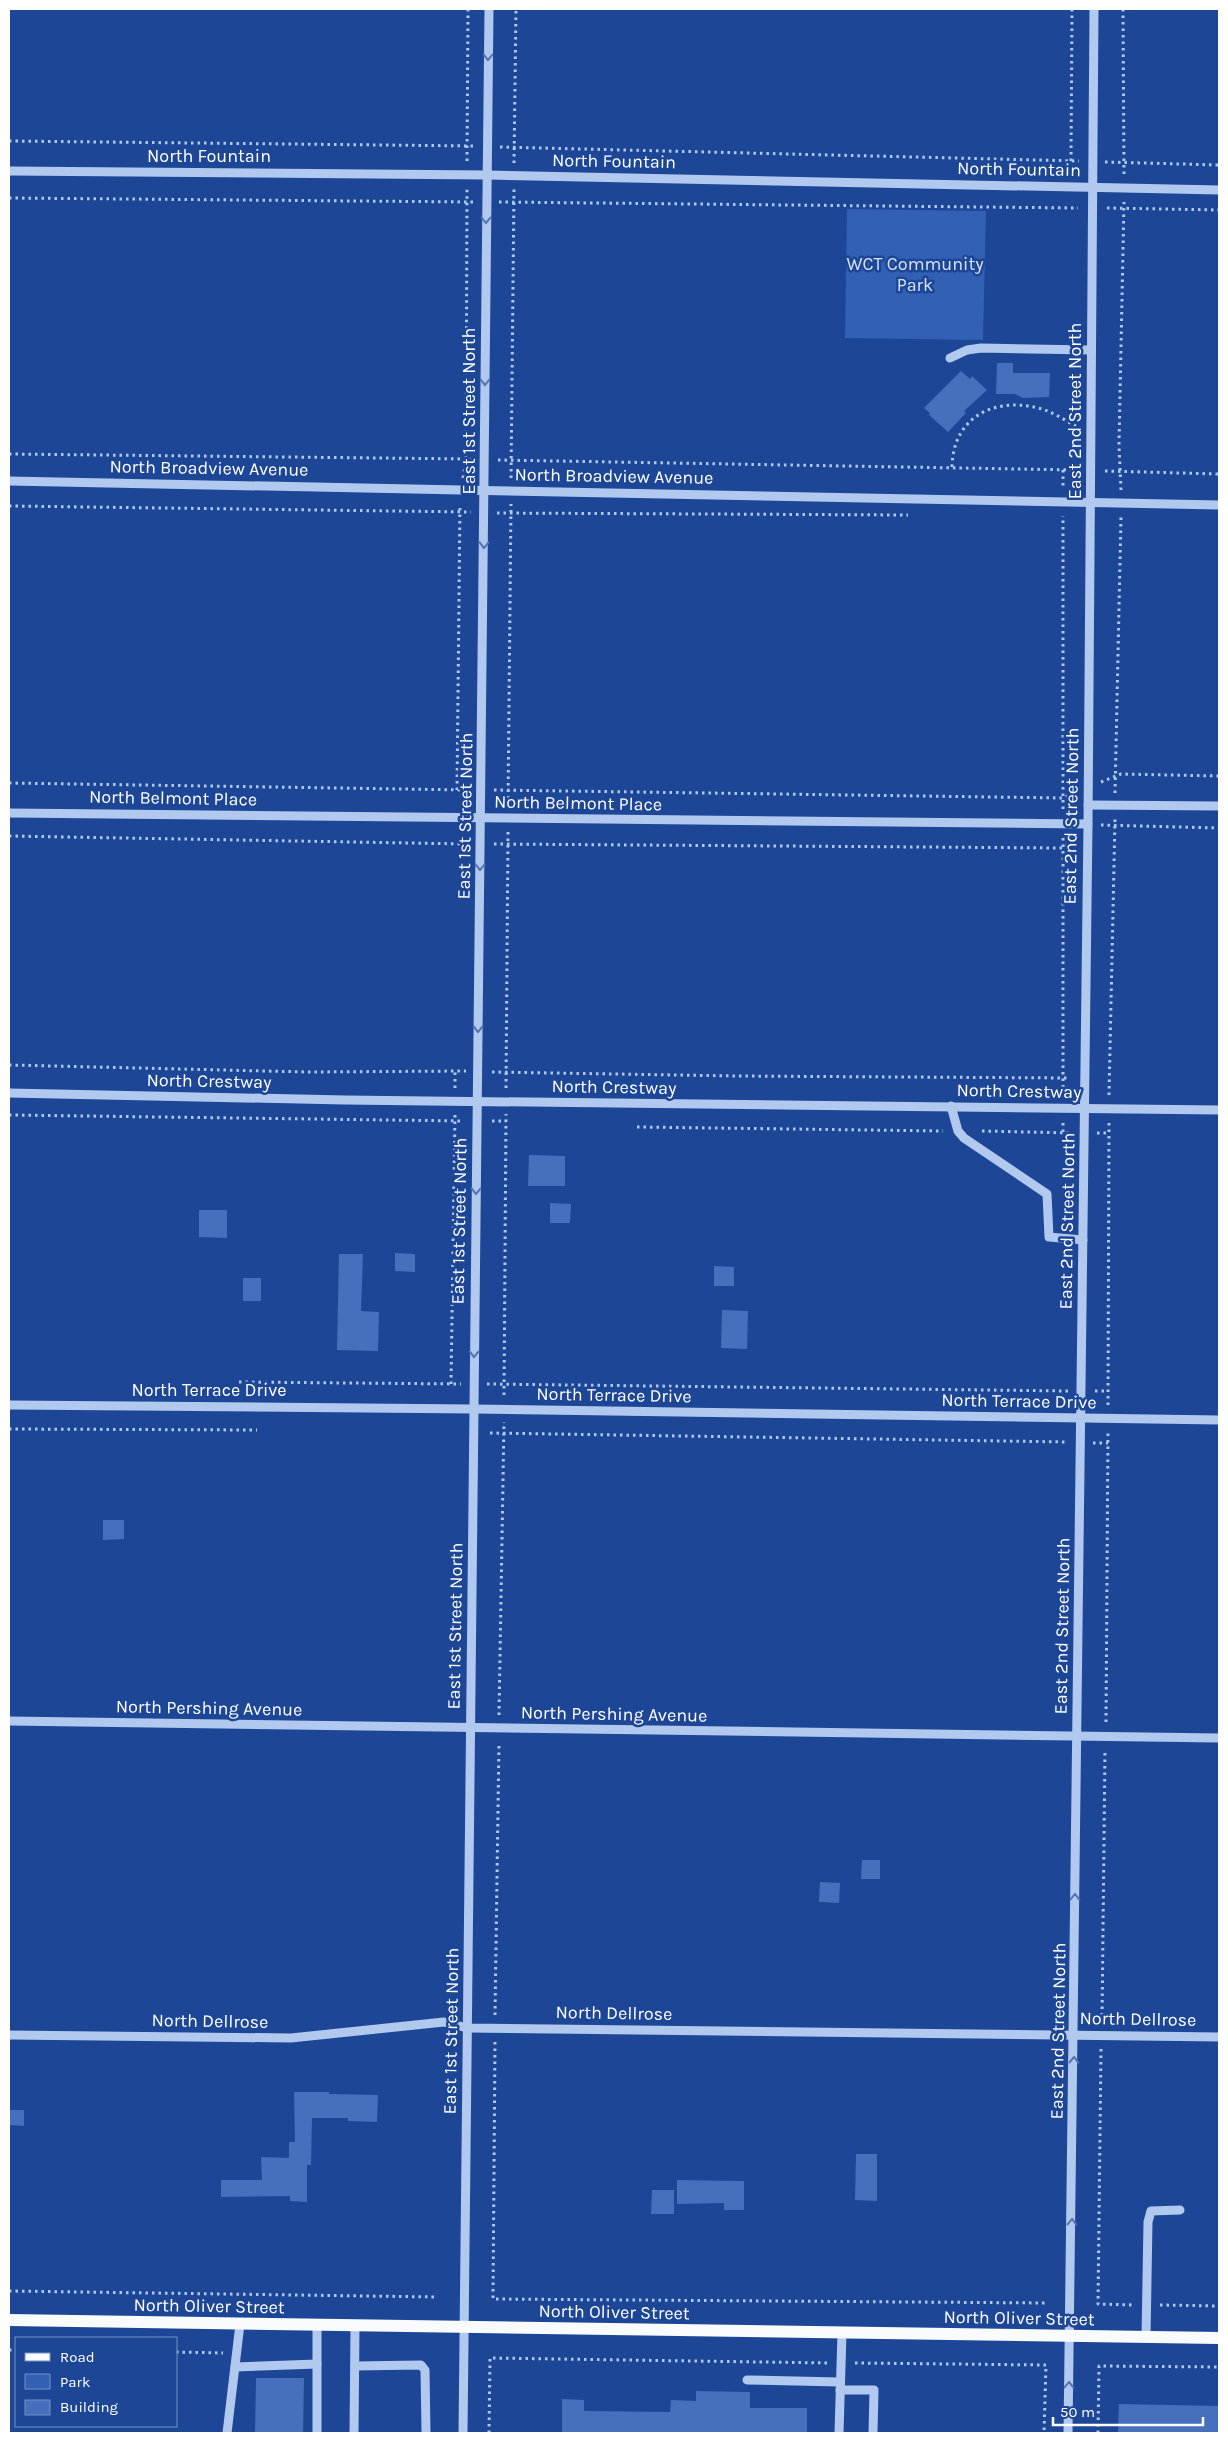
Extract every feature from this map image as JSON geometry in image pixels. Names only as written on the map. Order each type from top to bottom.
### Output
[{"type":"main road","name":"North Oliver Street","points":[[9,2320],[1219,2338]]},
{"type":"street","name":"East 1st Street North","points":[[463,2433],[476,1121],[482,790],[486,146],[489,9]]},
{"type":"street","name":"East 2nd Street North","points":[[1068,2433],[1088,829],[1094,9]]},
{"type":"street","name":"North Fountain","points":[[9,171],[486,175],[1219,190]]},
{"type":"street","points":[[950,358],[967,350],[981,348],[1091,350]]},
{"type":"street","name":"North Broadview Avenue","points":[[9,480],[1219,505]]},
{"type":"street","points":[[1088,805],[1219,806]]},
{"type":"street","name":"North Belmont Place","points":[[9,813],[1063,824],[1088,829]]},
{"type":"street","name":"North Crestway","points":[[9,1093],[454,1102],[1219,1110]]},
{"type":"street","points":[[951,1106],[958,1131],[964,1138],[1046,1194],[1049,1236],[1083,1240]]},
{"type":"street","name":"North Terrace Drive","points":[[9,1405],[474,1409],[1219,1420]]},
{"type":"street","name":"North Pershing Avenue","points":[[9,1721],[1219,1738]]},
{"type":"street","name":"North Dellrose","points":[[9,2035],[291,2038],[444,2022],[467,2028],[1219,2036]]},
{"type":"street","points":[[1146,2337],[1148,2222],[1151,2211],[1180,2210]]},
{"type":"street","points":[[228,2433],[240,2324]]},
{"type":"street","points":[[317,2325],[317,2433]]},
{"type":"street","points":[[354,2433],[355,2326]]},
{"type":"street","points":[[839,2433],[842,2333]]},
{"type":"street","points":[[235,2367],[317,2364]]},
{"type":"street","points":[[355,2366],[421,2365],[425,2370],[426,2433]]},
{"type":"street","points":[[747,2380],[874,2390],[873,2433]]},
{"type":"path","points":[[457,790],[458,512],[466,459],[468,9]]},
{"type":"path","points":[[516,9],[504,1433],[493,2299],[1048,2303]]},
{"type":"path","points":[[1070,161],[1072,9]]},
{"type":"path","points":[[1098,2304],[1106,1737],[1109,1079],[1121,517],[1119,445],[1124,208],[1123,9]]},
{"type":"path","points":[[9,141],[486,146],[1219,165]]},
{"type":"path","points":[[9,198],[1219,210]]},
{"type":"path","points":[[952,467],[956,443],[966,427],[981,412],[1001,406],[1026,406],[1046,410],[1076,426]]},
{"type":"path","points":[[9,454],[952,467],[1219,474]]},
{"type":"path","points":[[1063,470],[1063,1132]]},
{"type":"path","points":[[9,506],[511,513],[915,515]]},
{"type":"path","points":[[1054,516],[1131,517]]},
{"type":"path","points":[[9,783],[1063,798],[1121,774],[1219,776]]},
{"type":"path","points":[[9,836],[481,844],[1063,848],[1088,829],[1101,825],[1219,828]]},
{"type":"path","points":[[9,1065],[308,1072],[477,1071],[747,1076],[1109,1079]]},
{"type":"path","points":[[451,1384],[455,1071]]},
{"type":"path","points":[[9,1114],[506,1122]]},
{"type":"path","points":[[637,1127],[1109,1133]]},
{"type":"path","points":[[239,1382],[1108,1391]]},
{"type":"path","points":[[9,1429],[257,1430]]},
{"type":"path","points":[[490,1433],[1108,1443]]},
{"type":"path","points":[[9,2291],[438,2297]]},
{"type":"path","points":[[489,2433],[490,2358],[1046,2365],[1044,2433]]},
{"type":"path","points":[[1098,2433],[1099,2366],[1219,2367]]},
{"type":"green space","name":"WCT Community Park","points":[[847,209],[986,211],[983,340],[845,338]]},
{"type":"building","points":[[997,363],[1013,363],[1013,373],[1050,373],[1049,397],[1023,398],[1015,394],[996,394]]},
{"type":"building","points":[[961,371],[970,379],[972,376],[987,390],[964,411],[966,413],[948,432],[924,408]]},
{"type":"building","points":[[529,1155],[565,1156],[565,1186],[528,1186]]},
{"type":"building","points":[[550,1203],[571,1204],[570,1223],[550,1223]]},
{"type":"building","points":[[199,1210],[227,1210],[227,1238],[199,1237]]},
{"type":"building","points":[[395,1253],[415,1254],[415,1272],[395,1271]]},
{"type":"building","points":[[339,1254],[363,1254],[361,1311],[379,1312],[378,1351],[337,1350]]},
{"type":"building","points":[[714,1266],[734,1267],[734,1286],[714,1286]]},
{"type":"building","points":[[243,1278],[261,1278],[261,1301],[243,1301]]},
{"type":"building","points":[[722,1310],[748,1311],[747,1349],[721,1348]]},
{"type":"building","points":[[103,1520],[124,1520],[124,1539],[103,1540]]},
{"type":"building","points":[[862,1860],[880,1860],[880,1879],[861,1879]]},
{"type":"building","points":[[820,1882],[840,1883],[839,1903],[819,1902]]},
{"type":"building","points":[[294,2092],[378,2095],[377,2122],[348,2121],[348,2118],[312,2118],[311,2165],[307,2165],[307,2202],[290,2201],[290,2196],[221,2197],[221,2180],[262,2180],[261,2157],[289,2158],[289,2142],[295,2142]]},
{"type":"building","points":[[9,2110],[24,2110],[24,2126],[9,2125]]},
{"type":"building","points":[[856,2154],[877,2154],[877,2201],[855,2200]]},
{"type":"building","points":[[677,2180],[744,2181],[744,2210],[724,2210],[724,2203],[677,2204]]},
{"type":"building","points":[[652,2190],[674,2190],[674,2214],[651,2214]]},
{"type":"building","points":[[256,2378],[304,2378],[303,2433],[255,2433]]},
{"type":"building","points":[[696,2391],[750,2392],[750,2408],[807,2408],[807,2433],[562,2433],[562,2399],[584,2400],[584,2411],[670,2412],[671,2400],[696,2401]]},
{"type":"building","points":[[1119,2404],[1219,2406],[1219,2433],[1118,2433]]}]
